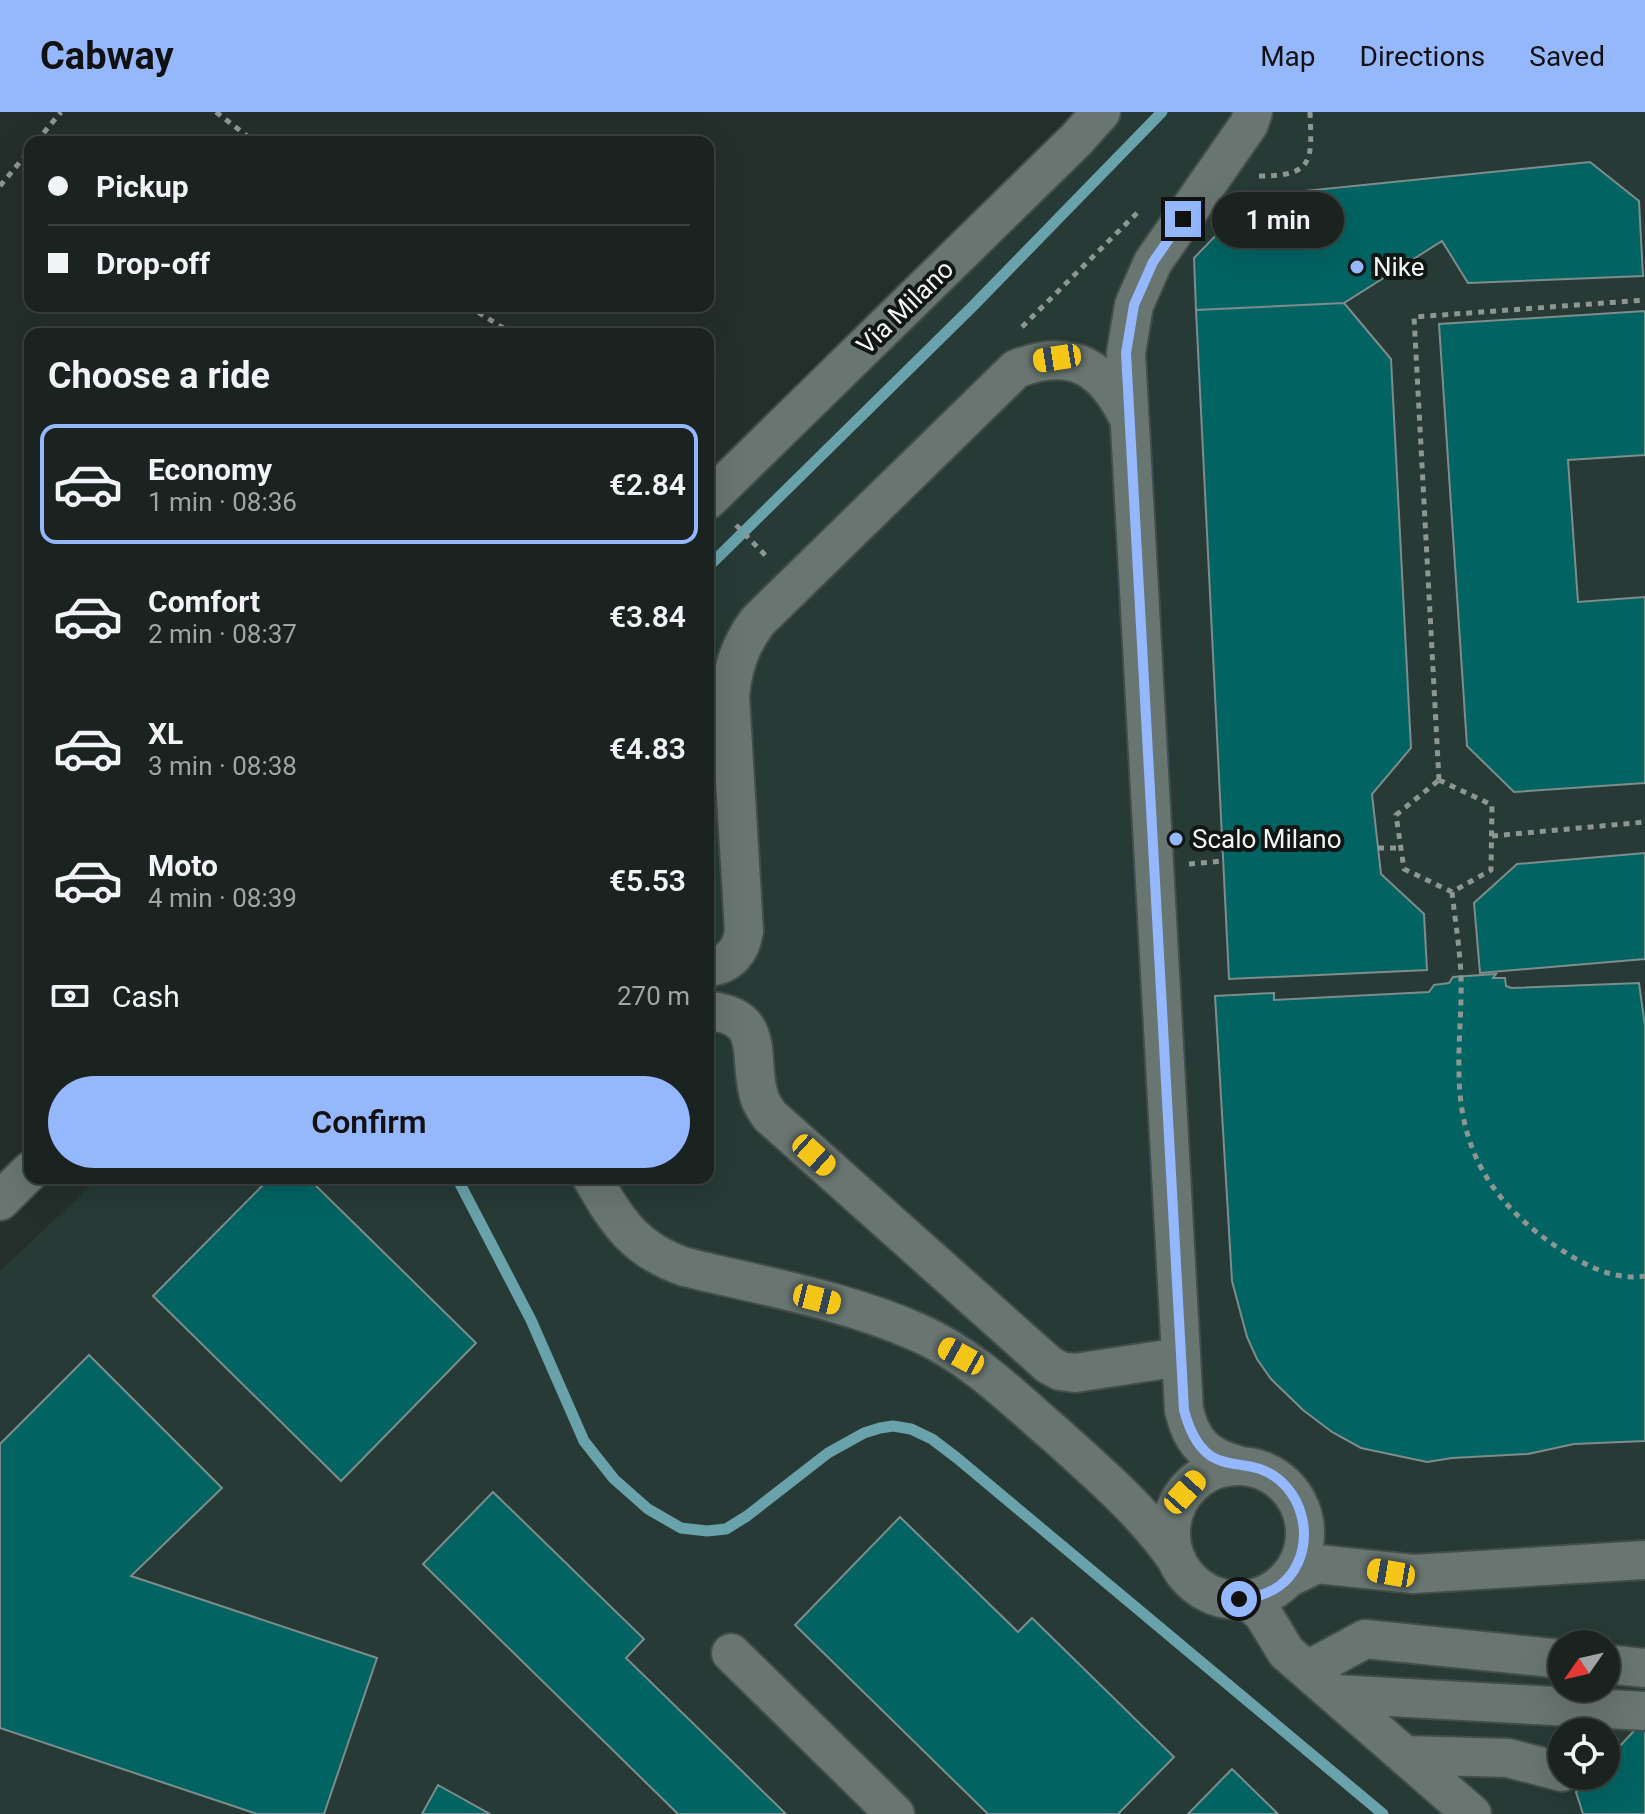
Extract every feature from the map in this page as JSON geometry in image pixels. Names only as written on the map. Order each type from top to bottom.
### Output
[{"type":"street","name":"Via Milano","points":[[718,509],[1101,112]]},
{"type":"street","points":[[1253,112],[1249,124],[1153,262],[1134,305],[1126,353],[1184,1410],[1188,1426],[1206,1453],[1218,1460],[1259,1469],[1279,1479],[1294,1495],[1303,1516],[1320,1538],[1336,1553],[1368,1569]]},
{"type":"street","points":[[714,965],[729,960],[741,947],[744,931],[730,696],[733,669],[742,643],[757,622],[1016,369],[1035,361],[1057,358],[1081,365],[1104,380],[1120,399],[1129,419]]},
{"type":"street","points":[[714,1012],[737,1018],[749,1033],[755,1049],[760,1101],[770,1116],[1049,1365],[1060,1371],[1075,1373],[1180,1357]]},
{"type":"street","points":[[0,1201],[24,1177]]},
{"type":"street","points":[[599,1186],[619,1224],[640,1245],[661,1259],[843,1306],[921,1334],[992,1379],[1147,1520],[1190,1579],[1207,1592],[1228,1599],[1251,1599],[1317,1564],[1413,1574],[1645,1560]]},
{"type":"street","points":[[1177,1560],[1171,1539],[1173,1517],[1185,1492],[1196,1480],[1215,1469],[1238,1465]]},
{"type":"street","points":[[1112,1486],[1133,1500],[1146,1502],[1185,1492]]},
{"type":"street","points":[[1288,1578],[1300,1559],[1305,1538],[1303,1516]]},
{"type":"street","points":[[1239,1599],[1263,1614],[1286,1652],[1472,1814]]},
{"type":"street","points":[[1321,1682],[1365,1639],[1548,1658]]},
{"type":"street","points":[[731,1653],[895,1814]]},
{"type":"street","points":[[1620,1665],[1645,1668]]},
{"type":"street","points":[[1321,1682],[1645,1711]]},
{"type":"street","points":[[1405,1755],[1508,1758],[1548,1769]]},
{"type":"path","points":[[41,136],[61,112]]},
{"type":"path","points":[[216,112],[247,136]]},
{"type":"path","points":[[0,186],[24,157]]},
{"type":"path","points":[[1439,780],[1414,317],[1645,300]]},
{"type":"path","points":[[478,312],[503,328]]},
{"type":"path","points":[[718,509],[767,558]]},
{"type":"path","points":[[1439,780],[1492,805],[1491,870],[1452,892]]},
{"type":"path","points":[[1439,780],[1396,815],[1404,869],[1452,892]]},
{"type":"path","points":[[1492,836],[1645,822]]},
{"type":"path","points":[[1378,848],[1401,848]]},
{"type":"path","points":[[1452,892],[1461,973],[1461,1114],[1472,1154],[1517,1217],[1538,1235],[1580,1262],[1616,1275],[1645,1276]]},
{"type":"shaded area","name":"Scalo Milano","points":[[1101,112],[1645,112],[1645,1814],[0,1814],[0,1271],[93,1184],[714,1184],[714,494]]},
{"type":"building","points":[[1590,162],[1639,201],[1643,276],[1468,283],[1442,241],[1344,303],[1196,310],[1194,258],[1254,196]]},
{"type":"building","points":[[1344,303],[1391,359],[1411,748],[1372,794],[1381,874],[1424,914],[1427,970],[1229,979],[1196,310]]},
{"type":"building","points":[[1645,311],[1645,455],[1568,460],[1578,602],[1645,597],[1645,783],[1514,792],[1467,746],[1439,324]]},
{"type":"building","points":[[1645,853],[1645,959],[1480,973],[1474,903],[1517,864]]},
{"type":"building","points":[[1496,974],[1493,978],[1505,978],[1506,986],[1511,988],[1639,983],[1645,1026],[1645,1441],[1574,1444],[1528,1454],[1427,1462],[1361,1448],[1332,1432],[1303,1410],[1271,1379],[1257,1359],[1247,1337],[1232,1281],[1215,996],[1274,993],[1274,1000],[1429,992],[1434,985],[1449,983],[1453,977]]},
{"type":"building","points":[[264,1184],[314,1184],[476,1343],[341,1481],[153,1296]]},
{"type":"building","points":[[89,1355],[222,1488],[131,1576],[377,1658],[324,1814],[257,1814],[0,1728],[0,1444]]},
{"type":"building","points":[[493,1492],[644,1639],[626,1658],[786,1814],[678,1814],[423,1564]]},
{"type":"building","points":[[900,1517],[1018,1632],[1032,1618],[1174,1757],[1118,1814],[988,1814],[795,1625]]},
{"type":"building","points":[[1645,1719],[1645,1814],[1583,1814],[1578,1790],[1620,1790],[1620,1746]]},
{"type":"building","points":[[1232,1769],[1278,1814],[1188,1814]]},
{"type":"building","points":[[438,1785],[490,1814],[422,1814]]},
{"type":"waterway","points":[[714,561],[973,306],[1162,112]]},
{"type":"waterway","points":[[460,1184],[531,1320],[584,1441],[614,1479],[648,1509],[681,1528],[707,1531],[726,1529],[828,1453],[864,1433],[893,1426],[911,1429],[932,1439],[957,1458],[1383,1814]]},
{"type":"place","name":"Nike","points":[[1357,267]]},
{"type":"place","name":"Scalo Milano","points":[[1176,839]]},
{"type":"route","points":[[1183,219],[1153,262],[1134,305],[1126,353],[1184,1410],[1188,1426],[1206,1453],[1218,1460],[1259,1469],[1279,1479],[1294,1495],[1303,1516],[1305,1538],[1300,1559],[1288,1578],[1271,1591],[1251,1599],[1239,1599]]}]
